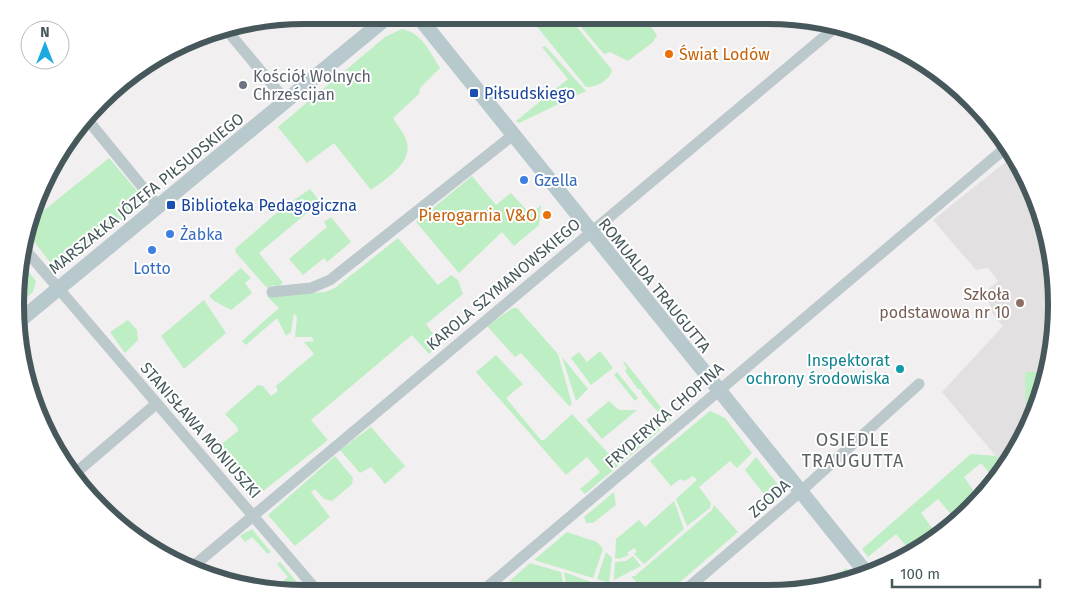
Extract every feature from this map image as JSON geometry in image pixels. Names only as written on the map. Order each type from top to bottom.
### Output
[{"type":"main road","name":"MARSZAŁKA JÓZEFA PIŁSUDSKIEGO","points":[[24,317],[379,24]]},
{"type":"main road","name":"ROMUALDA TRAUGUTTA","points":[[424,24],[863,568]]},
{"type":"street","name":"KAROLA SZYMANOWSKIEGO","points":[[196,564],[831,31]]},
{"type":"street","points":[[231,33],[286,101]]},
{"type":"street","points":[[90,123],[158,206]]},
{"type":"street","points":[[272,292],[311,288],[330,280],[513,135]]},
{"type":"street","name":"FRYDERYKA CHOPINA","points":[[489,585],[1002,151]]},
{"type":"street","name":"STANISŁAWA MONIUSZKI","points":[[28,254],[312,585]]},
{"type":"street","name":"ZGODA","points":[[691,585],[800,492],[919,384]]},
{"type":"street","points":[[79,470],[156,404]]},
{"type":"shaded area","name":"Szkoła podstawowa nr 10","points":[[1008,160],[1027,197],[1039,232],[1048,286],[1048,323],[1043,359],[1027,412],[1011,445],[1000,461],[942,392],[1003,326],[993,314],[985,292],[998,281],[988,268],[976,270],[933,220]]},
{"type":"green space","points":[[535,24],[574,24],[612,70],[611,74],[598,85],[586,87]]},
{"type":"green space","points":[[579,24],[649,24],[657,35],[653,42],[628,61],[610,52],[604,54]]},
{"type":"green space","points":[[402,29],[409,31],[420,39],[440,68],[420,88],[419,94],[393,118],[403,133],[407,144],[404,160],[393,173],[371,190],[334,143],[307,163],[278,127],[385,37]]},
{"type":"green space","points":[[545,46],[586,91],[519,123],[516,121],[568,79],[542,47]]},
{"type":"green space","points":[[109,158],[143,198],[142,203],[68,264],[53,266],[32,238],[39,214]]},
{"type":"green space","points":[[472,176],[496,205],[511,193],[530,214],[541,205],[539,225],[514,246],[502,232],[459,273],[416,222]]},
{"type":"green space","points":[[310,189],[320,202],[259,253],[283,283],[277,287],[274,285],[267,288],[236,253],[235,249],[281,209]]},
{"type":"green space","points":[[331,217],[351,242],[327,262],[324,258],[303,275],[289,259],[327,227],[324,222]]},
{"type":"green space","points":[[572,229],[574,235],[535,266],[531,263]]},
{"type":"green space","points":[[398,238],[438,285],[451,275],[458,280],[463,294],[426,324],[441,345],[429,354],[412,335],[311,420],[328,440],[253,499],[213,451],[238,431],[237,427],[225,414],[258,385],[263,386],[271,396],[278,391],[276,386],[314,354],[304,342],[314,341],[312,337],[295,337],[297,318],[294,313],[291,332],[286,336],[277,318],[246,345],[242,341],[279,308],[267,296],[325,292],[335,288]]},
{"type":"green space","points":[[241,268],[251,278],[245,283],[252,293],[231,310],[214,301],[209,296]]},
{"type":"green space","points":[[26,269],[36,281],[33,292],[24,300]]},
{"type":"green space","points":[[204,300],[226,333],[184,369],[161,336]]},
{"type":"green space","points":[[513,308],[517,308],[558,354],[572,404],[569,406],[521,353],[515,357],[487,326]]},
{"type":"green space","points":[[128,320],[137,330],[138,340],[125,353],[110,332]]},
{"type":"green space","points":[[600,351],[613,368],[591,385],[571,358],[579,352],[587,362]]},
{"type":"green space","points":[[496,355],[523,384],[506,398],[541,440],[544,440],[572,414],[619,465],[585,494],[580,489],[600,472],[587,457],[566,475],[476,372]]},
{"type":"green space","points":[[562,357],[588,389],[576,401]]},
{"type":"green space","points":[[625,362],[671,420],[667,423],[625,371],[627,368],[623,363]]},
{"type":"green space","points":[[617,372],[638,398],[635,401],[614,375]]},
{"type":"green space","points":[[1025,372],[1040,372],[1033,395],[1026,414]]},
{"type":"green space","points":[[609,401],[619,410],[637,410],[602,439],[586,420]]},
{"type":"green space","points":[[710,411],[725,418],[752,453],[737,468],[730,461],[699,487],[711,503],[710,508],[687,526],[676,499],[697,480],[693,476],[685,481],[680,479],[671,486],[650,461]]},
{"type":"green space","points":[[657,425],[660,430],[622,463],[617,459]]},
{"type":"green space","points":[[371,427],[405,466],[385,484],[371,467],[360,473],[340,450]]},
{"type":"green space","points":[[971,454],[996,456],[1000,461],[990,474],[981,463],[964,477],[975,494],[953,516],[938,499],[921,513],[934,530],[908,548],[896,534],[868,557],[862,549]]},
{"type":"green space","points":[[335,456],[353,478],[352,484],[332,501],[324,499],[315,489],[311,492],[330,517],[295,546],[268,515]]},
{"type":"green space","points":[[756,457],[783,491],[783,495],[767,508],[762,503],[767,498],[745,470]]},
{"type":"green space","points":[[614,492],[616,505],[593,523],[586,523],[584,517]]},
{"type":"green space","points":[[674,501],[684,529],[644,564],[634,554],[637,551],[634,548],[627,553],[629,555],[619,559],[615,558],[616,539],[639,520],[645,527]]},
{"type":"green space","points":[[714,505],[738,532],[676,585],[639,585],[631,576],[635,576],[712,510]]},
{"type":"green space","points":[[252,529],[271,552],[268,554],[252,537],[245,542],[240,536]]},
{"type":"green space","points":[[567,532],[597,542],[603,549],[593,578],[534,560]]},
{"type":"green space","points":[[606,552],[612,558],[609,583],[597,579]]},
{"type":"green space","points":[[633,556],[641,566],[614,580],[615,562],[626,561]]},
{"type":"green space","points":[[280,562],[299,585],[280,584],[288,577],[277,564]]},
{"type":"green space","points":[[530,563],[561,572],[563,585],[505,585]]},
{"type":"green space","points":[[846,568],[850,573],[840,576],[836,577]]},
{"type":"green space","points":[[564,572],[591,582],[590,585],[566,585]]},
{"type":"place","name":"Świat Lodów","points":[[669,54]]},
{"type":"place","name":"Kościół Wolnych Chrześcijan","points":[[243,85]]},
{"type":"place","name":"Piłsudskiego","points":[[474,93]]},
{"type":"place","name":"Gzella","points":[[524,180]]},
{"type":"place","name":"Biblioteka Pedagogiczna","points":[[171,205]]},
{"type":"place","name":"Pierogarnia V&O","points":[[547,215]]},
{"type":"place","name":"Żabka","points":[[170,234]]},
{"type":"place","name":"Lotto","points":[[152,250]]},
{"type":"place","name":"Szkoła podstawowa nr 10","points":[[1020,303]]},
{"type":"place","name":"Inspektorat ochrony środowiska","points":[[900,369]]},
{"type":"district","name":"OSIEDLE TRAUGUTTA","points":[[853,450]]}]
